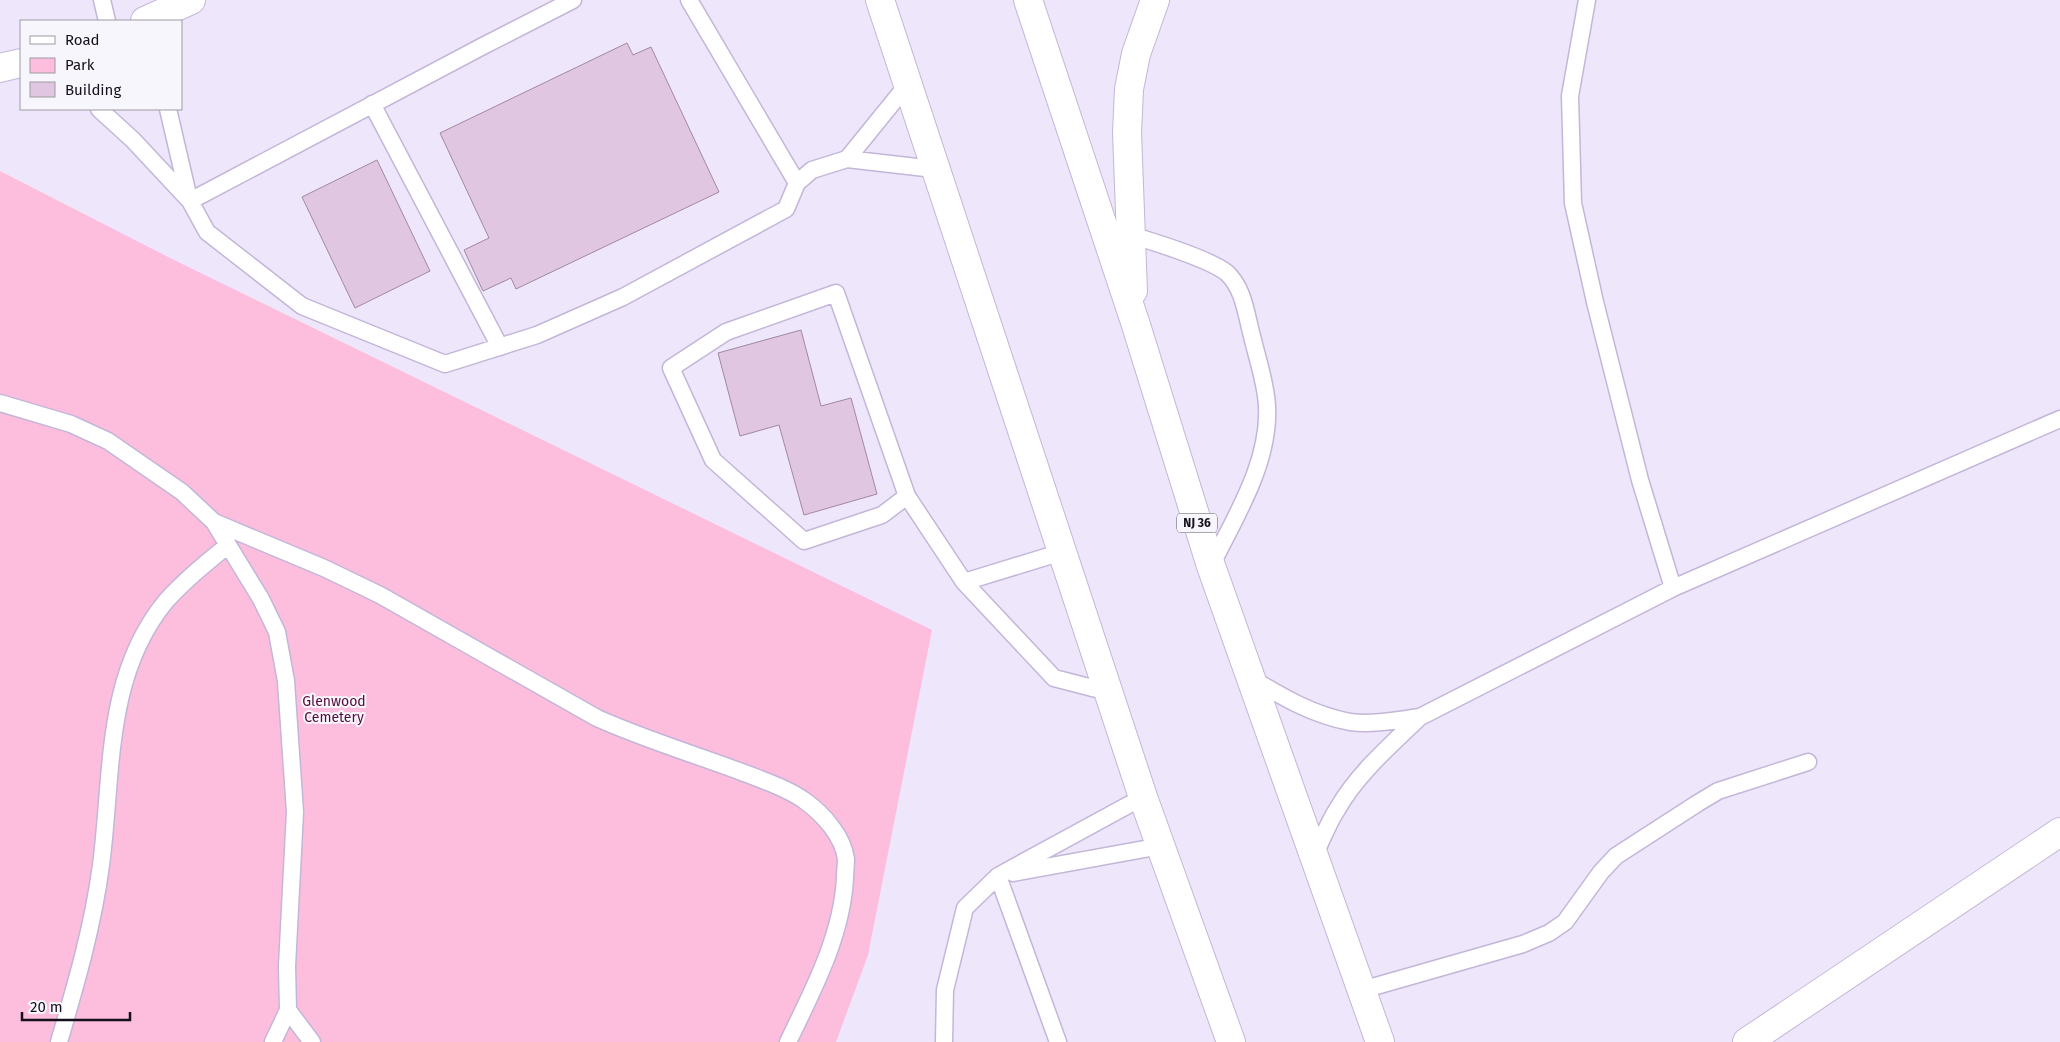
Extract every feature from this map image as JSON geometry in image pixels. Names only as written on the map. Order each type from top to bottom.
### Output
[{"type":"main road","points":[[148,20],[191,0]]},
{"type":"main road","points":[[880,0],[1142,797],[1231,1042]]},
{"type":"main road","name":"NJ 36","points":[[1028,0],[1135,322],[1211,566],[1380,1042]]},
{"type":"main road","points":[[1135,322],[1127,133],[1129,89],[1136,54],[1155,0]]},
{"type":"main road","points":[[0,68],[20,63]]},
{"type":"main road","points":[[1747,1042],[2060,832]]},
{"type":"lane","points":[[102,0],[107,20]]},
{"type":"lane","points":[[190,201],[573,0]]},
{"type":"lane","points":[[689,0],[796,183]]},
{"type":"lane","points":[[1587,0],[1570,96],[1573,203],[1640,480],[1673,588]]},
{"type":"lane","points":[[846,159],[908,86]]},
{"type":"lane","points":[[372,104],[500,347]]},
{"type":"lane","points":[[100,110],[133,140],[190,201],[207,232],[302,306],[445,364],[537,335],[623,297],[786,209],[796,183],[812,170],[846,159],[934,169]]},
{"type":"lane","points":[[168,110],[190,201]]},
{"type":"lane","points":[[1103,226],[1207,262],[1225,272],[1240,290],[1267,405],[1266,429],[1260,458],[1250,486],[1211,566]]},
{"type":"lane","points":[[907,496],[882,515],[804,541],[713,460],[671,368],[726,332],[836,293],[907,496],[964,582],[1054,678],[1108,692]]},
{"type":"lane","points":[[0,403],[70,424],[108,441],[182,492],[214,522],[261,599],[276,632],[286,681],[295,812],[287,966],[288,1010],[273,1042]]},
{"type":"lane","points":[[1314,856],[1338,807],[1378,759],[1420,717],[1673,588],[2060,419]]},
{"type":"lane","points":[[214,522],[324,568],[380,596],[597,718],[630,733],[706,758],[764,781],[804,800],[826,819],[841,843],[846,859],[844,896],[836,930],[820,976],[788,1042]]},
{"type":"lane","points":[[59,1042],[86,951],[101,866],[113,736],[121,690],[138,646],[165,603],[187,578],[228,545]]},
{"type":"lane","points":[[964,582],[1062,552]]},
{"type":"lane","points":[[1251,678],[1294,704],[1324,715],[1352,722],[1420,717]]},
{"type":"lane","points":[[1362,990],[1523,944],[1554,930],[1565,922],[1601,872],[1616,856],[1718,792],[1808,762]]},
{"type":"lane","points":[[944,1042],[945,990],[965,908],[998,876],[1142,797]]},
{"type":"lane","points":[[998,876],[1161,846]]},
{"type":"lane","points":[[998,876],[1058,1042]]},
{"type":"lane","points":[[288,1010],[312,1042]]},
{"type":"green space","name":"Glenwood Cemetery","points":[[0,171],[172,259],[932,630],[868,955],[836,1042],[0,1042]]},
{"type":"building","points":[[627,43],[633,55],[651,47],[719,192],[516,289],[511,278],[483,291],[464,250],[489,238],[440,133]]},
{"type":"building","points":[[377,160],[430,271],[355,308],[302,197]]},
{"type":"building","points":[[801,330],[821,406],[851,398],[877,494],[804,515],[779,425],[740,436],[718,353]]}]
